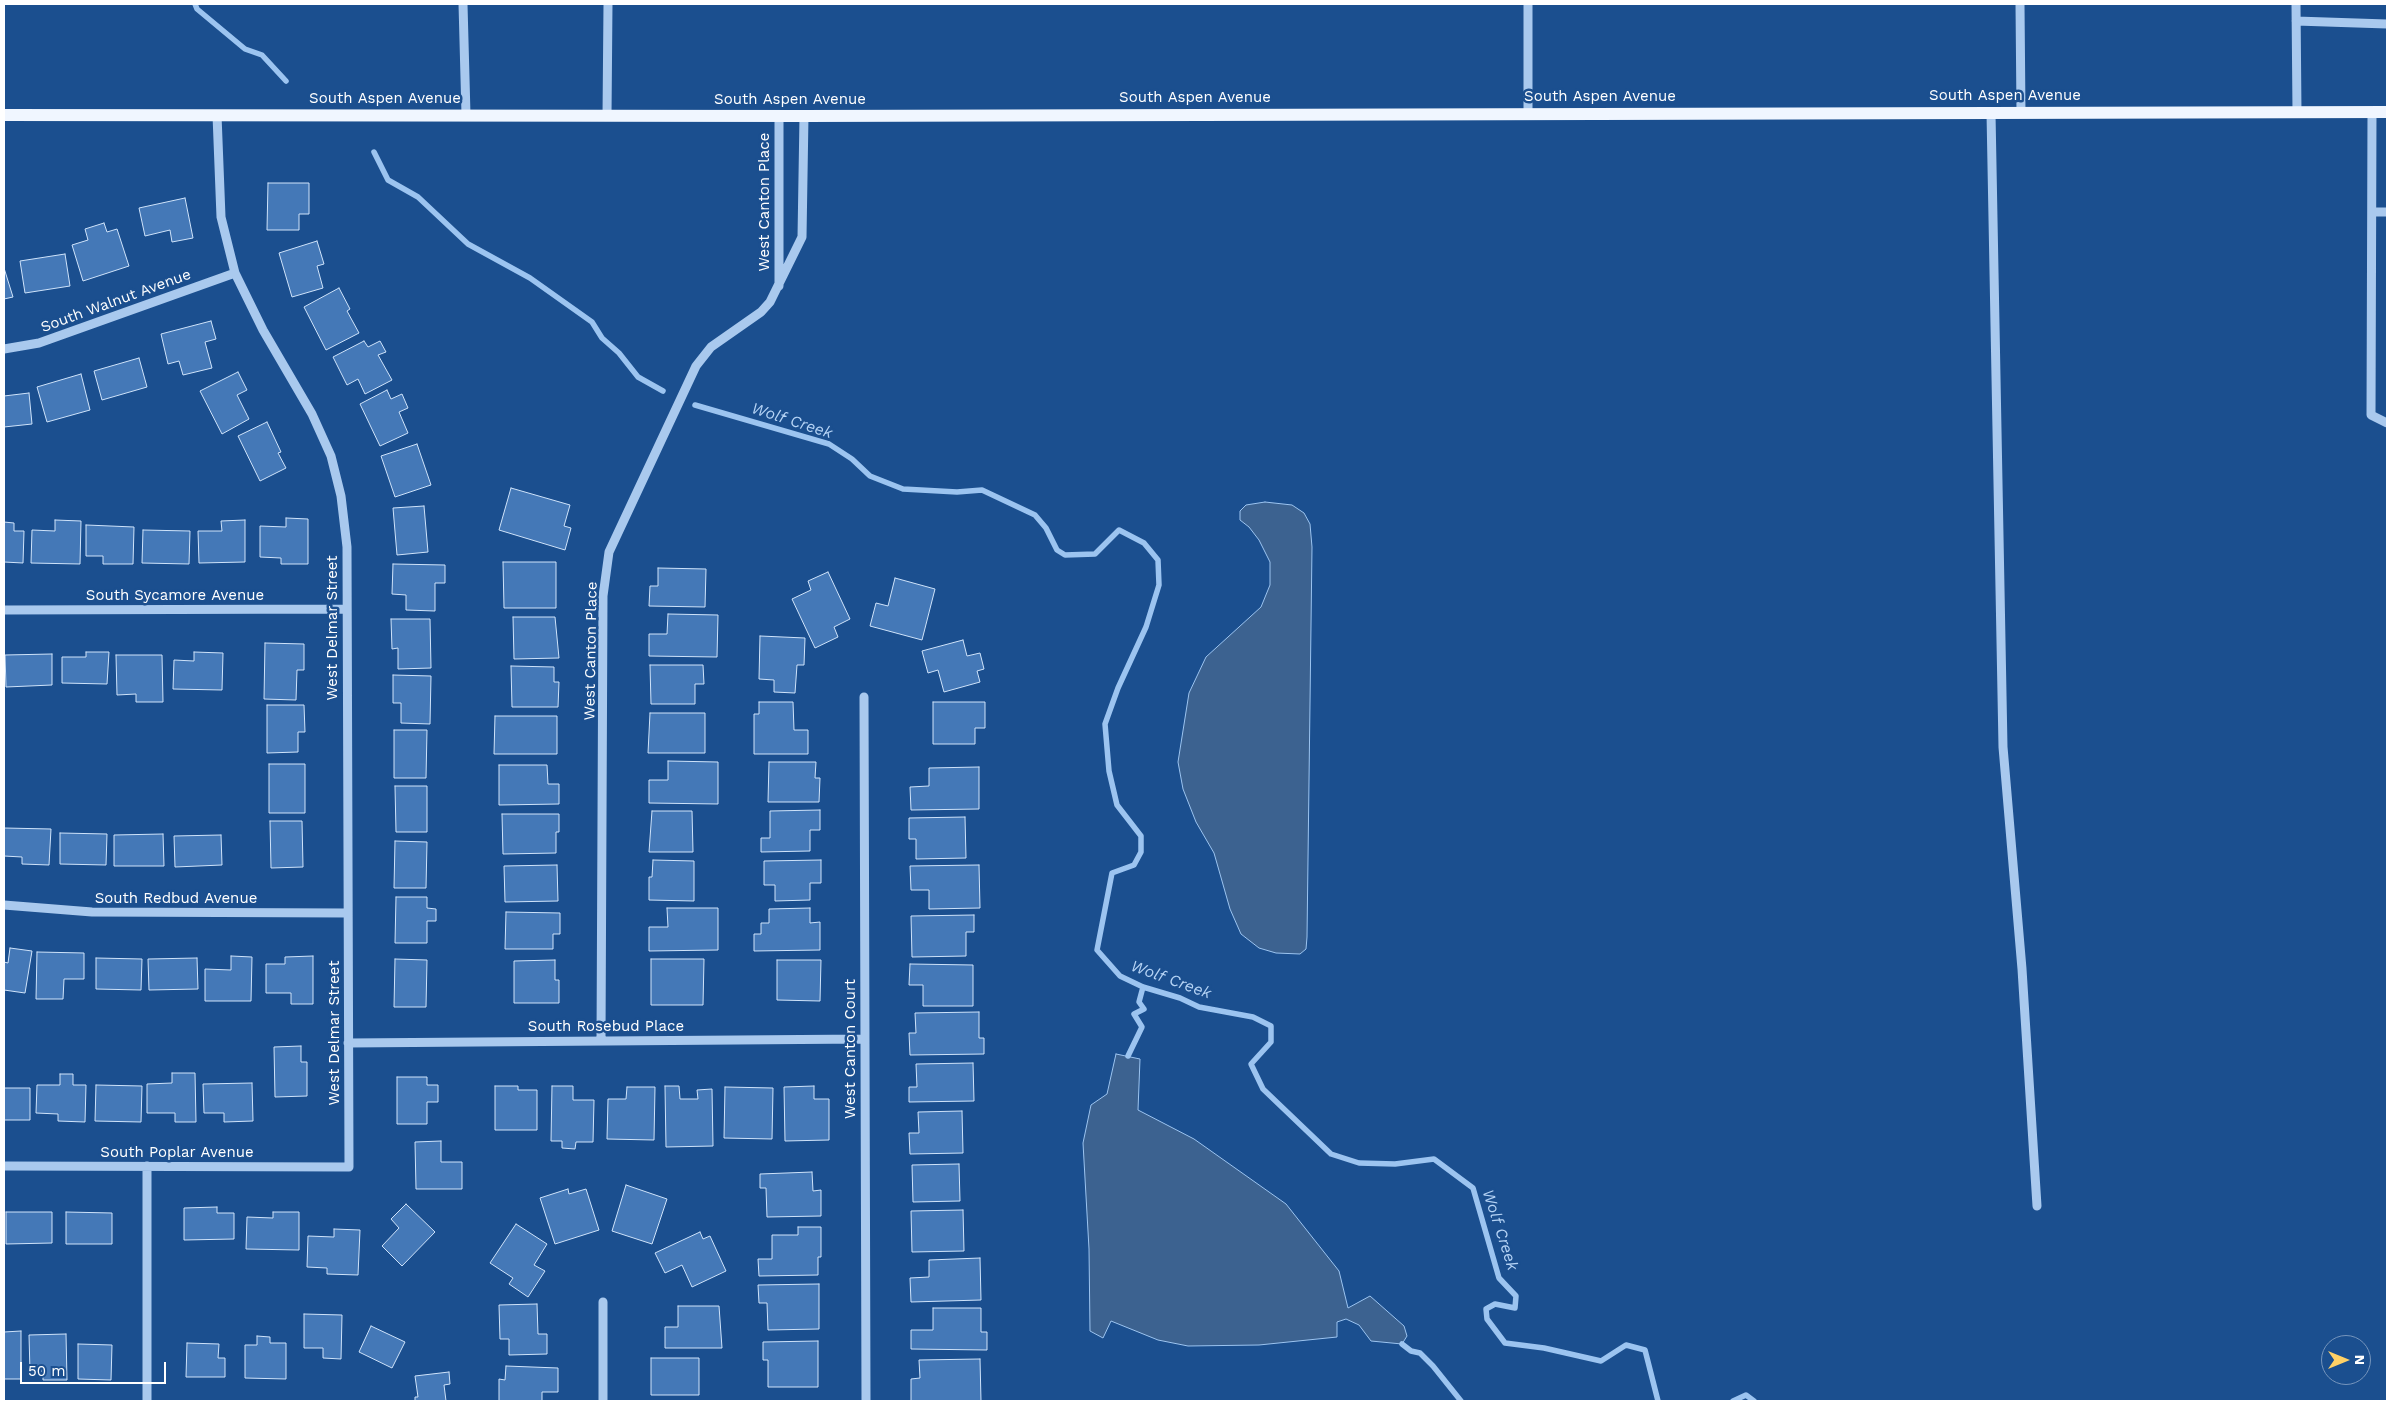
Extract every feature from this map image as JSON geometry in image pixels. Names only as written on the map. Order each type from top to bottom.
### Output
[{"type":"main road","name":"South Aspen Avenue","points":[[4,115],[804,116],[2387,112]]},
{"type":"street","points":[[463,4],[466,115]]},
{"type":"street","points":[[607,116],[608,4]]},
{"type":"street","points":[[1528,4],[1528,114]]},
{"type":"street","points":[[2020,4],[2022,113]]},
{"type":"street","points":[[2296,4],[2298,112]]},
{"type":"street","points":[[2296,21],[2387,24]]},
{"type":"street","points":[[2372,112],[2371,415],[2387,423]]},
{"type":"street","points":[[1991,113],[2003,747],[2022,969],[2037,1206]]},
{"type":"street","name":"West Delmar Street","points":[[217,115],[221,217],[235,273],[263,330],[312,414],[331,456],[341,496],[347,547],[349,1167]]},
{"type":"street","name":"West Canton Place","points":[[779,116],[779,288]]},
{"type":"street","name":"West Canton Place","points":[[602,1041],[603,596],[609,552],[696,366],[711,347],[761,312],[779,288],[802,237],[804,116]]},
{"type":"street","points":[[2372,212],[2387,212]]},
{"type":"street","name":"South Walnut Avenue","points":[[4,349],[39,343],[235,273]]},
{"type":"street","name":"South Sycamore Avenue","points":[[4,610],[346,609]]},
{"type":"street","name":"West Canton Court","points":[[864,697],[866,1401]]},
{"type":"street","name":"South Redbud Avenue","points":[[4,905],[92,912],[348,913]]},
{"type":"street","name":"South Rosebud Place","points":[[348,1043],[865,1039]]},
{"type":"street","name":"South Poplar Avenue","points":[[4,1166],[349,1167]]},
{"type":"street","points":[[147,1166],[147,1401]]},
{"type":"street","points":[[603,1302],[603,1401]]},
{"type":"water","points":[[1265,502],[1292,505],[1304,513],[1310,524],[1312,547],[1307,937],[1306,949],[1300,954],[1276,953],[1259,948],[1241,934],[1230,909],[1214,853],[1196,822],[1183,789],[1178,762],[1189,693],[1206,657],[1261,607],[1270,585],[1270,562],[1259,540],[1249,527],[1240,520],[1240,511],[1246,505]]},
{"type":"water","points":[[1116,1054],[1140,1059],[1138,1110],[1194,1139],[1286,1204],[1339,1271],[1348,1308],[1370,1296],[1404,1326],[1407,1336],[1402,1344],[1371,1341],[1359,1325],[1346,1319],[1337,1322],[1337,1337],[1259,1345],[1188,1346],[1158,1340],[1111,1321],[1103,1338],[1090,1331],[1089,1249],[1083,1143],[1091,1105],[1107,1094]]},
{"type":"building","points":[[268,183],[309,183],[309,214],[299,214],[299,230],[267,230]]},
{"type":"building","points":[[185,198],[193,238],[172,242],[170,230],[145,236],[139,208]]},
{"type":"building","points":[[104,223],[107,232],[117,229],[129,266],[83,281],[72,245],[88,240],[85,229]]},
{"type":"building","points":[[317,241],[324,264],[317,266],[323,288],[292,297],[279,253]]},
{"type":"building","points":[[65,254],[70,286],[25,293],[20,261]]},
{"type":"building","points":[[4,268],[13,297],[4,299]]},
{"type":"building","points":[[339,288],[350,309],[347,311],[359,333],[326,350],[304,307]]},
{"type":"building","points":[[211,321],[216,339],[205,342],[212,368],[183,375],[179,361],[168,364],[161,334]]},
{"type":"building","points":[[364,341],[368,347],[380,341],[386,352],[378,355],[392,380],[365,394],[358,379],[347,385],[333,357]]},
{"type":"building","points":[[139,358],[147,387],[102,400],[94,371]]},
{"type":"building","points":[[238,372],[247,390],[237,395],[249,419],[222,434],[200,391]]},
{"type":"building","points":[[81,374],[90,410],[47,422],[37,387]]},
{"type":"building","points":[[387,390],[391,399],[402,394],[408,408],[399,412],[408,433],[380,446],[360,404]]},
{"type":"building","points":[[29,393],[32,424],[4,427],[4,396]]},
{"type":"building","points":[[267,422],[281,452],[278,453],[286,468],[260,481],[238,436]]},
{"type":"building","points":[[417,444],[431,485],[395,497],[381,456]]},
{"type":"building","points":[[511,488],[570,505],[564,526],[571,528],[565,550],[499,530]]},
{"type":"building","points":[[424,506],[428,552],[397,555],[393,508]]},
{"type":"building","points":[[286,518],[308,519],[308,564],[281,564],[281,558],[260,557],[260,526],[286,527]]},
{"type":"building","points":[[55,520],[81,521],[80,564],[31,563],[32,530],[55,531]]},
{"type":"building","points":[[245,520],[245,562],[199,563],[198,531],[222,531],[221,521]]},
{"type":"building","points":[[4,522],[14,523],[14,531],[24,531],[23,563],[4,562]]},
{"type":"building","points":[[86,525],[134,527],[133,564],[103,564],[103,556],[86,556]]},
{"type":"building","points":[[143,530],[190,531],[189,564],[142,563]]},
{"type":"building","points":[[503,562],[556,562],[556,608],[504,608]]},
{"type":"building","points":[[393,564],[445,565],[445,583],[435,583],[435,611],[406,610],[406,595],[392,594]]},
{"type":"building","points":[[658,568],[706,569],[705,607],[649,606],[650,586],[658,586]]},
{"type":"building","points":[[828,572],[850,619],[834,627],[838,637],[815,648],[792,599],[811,590],[808,581]]},
{"type":"building","points":[[895,578],[935,589],[922,640],[870,626],[876,603],[888,606]]},
{"type":"building","points":[[668,614],[718,615],[717,657],[649,656],[649,634],[667,634]]},
{"type":"building","points":[[513,617],[555,617],[559,658],[514,659]]},
{"type":"building","points":[[391,619],[430,619],[431,668],[398,669],[398,648],[392,649]]},
{"type":"building","points":[[760,636],[805,638],[804,665],[797,665],[795,693],[774,692],[774,680],[759,679]]},
{"type":"building","points":[[963,640],[967,656],[980,653],[984,669],[977,671],[980,682],[944,692],[938,670],[928,673],[922,651]]},
{"type":"building","points":[[265,643],[304,644],[304,670],[297,670],[296,700],[264,699]]},
{"type":"building","points":[[86,652],[109,652],[107,684],[62,683],[62,657],[86,657]]},
{"type":"building","points":[[194,652],[223,653],[222,690],[173,689],[174,660],[194,661]]},
{"type":"building","points":[[52,654],[52,685],[6,687],[5,655]]},
{"type":"building","points":[[116,655],[162,655],[163,702],[136,702],[136,694],[117,695]]},
{"type":"building","points":[[650,665],[703,665],[704,684],[695,684],[695,704],[651,704]]},
{"type":"building","points":[[511,666],[554,667],[554,682],[559,682],[558,707],[512,707]]},
{"type":"building","points":[[393,675],[431,676],[430,724],[401,723],[401,703],[393,703]]},
{"type":"building","points":[[759,702],[793,702],[794,730],[808,730],[808,754],[754,754],[754,714],[759,714]]},
{"type":"building","points":[[933,702],[985,702],[985,728],[975,728],[975,744],[933,744]]},
{"type":"building","points":[[267,705],[304,705],[305,732],[298,732],[298,752],[267,753]]},
{"type":"building","points":[[650,713],[705,713],[705,753],[648,753]]},
{"type":"building","points":[[495,716],[557,716],[557,754],[494,754]]},
{"type":"building","points":[[394,730],[427,730],[426,778],[394,778]]},
{"type":"building","points":[[668,761],[718,762],[718,804],[649,803],[649,780],[668,780]]},
{"type":"building","points":[[769,762],[816,762],[815,778],[820,778],[819,802],[768,802]]},
{"type":"building","points":[[269,764],[305,764],[305,813],[269,813]]},
{"type":"building","points":[[499,765],[547,765],[548,784],[559,784],[559,804],[499,805]]},
{"type":"building","points":[[979,767],[979,809],[911,810],[910,787],[929,786],[929,768]]},
{"type":"building","points":[[395,786],[427,786],[427,832],[396,832]]},
{"type":"building","points":[[820,810],[820,830],[810,830],[810,851],[761,852],[761,838],[770,838],[770,811]]},
{"type":"building","points":[[652,811],[692,811],[693,852],[649,852]]},
{"type":"building","points":[[502,814],[559,814],[559,832],[556,832],[556,853],[503,854]]},
{"type":"building","points":[[965,817],[966,858],[916,859],[916,839],[909,839],[909,818]]},
{"type":"building","points":[[270,821],[302,821],[303,867],[271,868]]},
{"type":"building","points":[[4,828],[51,829],[49,865],[22,864],[22,857],[4,856]]},
{"type":"building","points":[[60,833],[107,834],[106,865],[60,864]]},
{"type":"building","points":[[163,834],[164,866],[114,866],[114,835]]},
{"type":"building","points":[[221,835],[222,865],[175,867],[174,836]]},
{"type":"building","points":[[395,841],[427,842],[426,888],[394,888]]},
{"type":"building","points":[[653,860],[694,861],[694,901],[649,900],[649,877],[652,877]]},
{"type":"building","points":[[821,860],[821,883],[810,883],[810,900],[775,901],[775,885],[764,885],[764,861]]},
{"type":"building","points":[[557,865],[558,901],[505,902],[504,866]]},
{"type":"building","points":[[979,865],[980,908],[929,909],[929,890],[911,890],[910,866]]},
{"type":"building","points":[[396,897],[427,897],[427,908],[436,909],[436,921],[427,921],[427,943],[395,943]]},
{"type":"building","points":[[667,908],[718,908],[718,950],[649,951],[649,927],[668,927]]},
{"type":"building","points":[[810,908],[810,923],[820,922],[820,950],[754,951],[754,934],[761,934],[761,923],[769,923],[769,909]]},
{"type":"building","points":[[506,912],[560,913],[560,934],[553,934],[553,949],[505,949]]},
{"type":"building","points":[[974,915],[974,932],[966,932],[966,956],[912,957],[911,916]]},
{"type":"building","points":[[10,948],[32,951],[25,993],[4,990],[4,962],[8,963]]},
{"type":"building","points":[[37,952],[84,953],[84,979],[64,979],[63,999],[36,999]]},
{"type":"building","points":[[231,956],[252,957],[251,1001],[205,1001],[205,969],[231,970]]},
{"type":"building","points":[[313,956],[313,1004],[291,1004],[291,993],[266,993],[266,964],[285,964],[285,957]]},
{"type":"building","points":[[96,958],[142,959],[141,990],[96,989]]},
{"type":"building","points":[[197,958],[198,989],[149,990],[148,959]]},
{"type":"building","points":[[395,959],[427,960],[426,1007],[394,1007]]},
{"type":"building","points":[[651,959],[704,959],[703,1005],[651,1005]]},
{"type":"building","points":[[555,960],[555,980],[559,980],[559,1003],[514,1003],[514,961]]},
{"type":"building","points":[[777,960],[821,960],[820,1001],[777,1000]]},
{"type":"building","points":[[910,964],[973,965],[973,1006],[923,1006],[923,985],[909,985]]},
{"type":"building","points":[[979,1012],[979,1038],[984,1038],[984,1054],[910,1055],[909,1033],[916,1033],[915,1013]]},
{"type":"building","points":[[301,1046],[301,1062],[307,1062],[307,1096],[275,1097],[274,1047]]},
{"type":"building","points":[[973,1063],[974,1101],[909,1102],[909,1087],[917,1087],[916,1064]]},
{"type":"building","points":[[172,1073],[195,1073],[196,1122],[175,1122],[175,1113],[147,1113],[147,1084],[172,1083]]},
{"type":"building","points":[[60,1074],[73,1074],[73,1085],[86,1085],[85,1122],[58,1121],[58,1114],[36,1113],[37,1085],[60,1085]]},
{"type":"building","points":[[397,1077],[427,1077],[427,1085],[438,1085],[438,1102],[427,1102],[427,1124],[397,1124]]},
{"type":"building","points":[[252,1083],[253,1121],[224,1122],[224,1113],[204,1113],[203,1084]]},
{"type":"building","points":[[96,1085],[142,1086],[141,1122],[95,1121]]},
{"type":"building","points":[[495,1086],[518,1086],[518,1090],[537,1090],[537,1130],[495,1130]]},
{"type":"building","points":[[552,1086],[573,1086],[573,1100],[594,1100],[593,1142],[576,1142],[575,1149],[562,1148],[562,1141],[551,1141]]},
{"type":"building","points":[[665,1086],[679,1086],[680,1099],[698,1099],[697,1090],[712,1089],[713,1146],[666,1147]]},
{"type":"building","points":[[814,1086],[814,1099],[829,1099],[829,1140],[785,1141],[784,1087]]},
{"type":"building","points":[[627,1087],[655,1087],[654,1140],[607,1139],[608,1099],[626,1099]]},
{"type":"building","points":[[725,1087],[773,1088],[772,1139],[724,1138]]},
{"type":"building","points":[[4,1088],[30,1088],[30,1120],[4,1120]]},
{"type":"building","points":[[962,1111],[963,1153],[910,1154],[909,1133],[919,1133],[918,1112]]},
{"type":"building","points":[[441,1141],[441,1162],[462,1162],[462,1189],[416,1189],[415,1142]]},
{"type":"building","points":[[959,1164],[960,1201],[913,1202],[912,1165]]},
{"type":"building","points":[[812,1172],[813,1191],[821,1190],[821,1216],[767,1217],[766,1188],[760,1188],[760,1174]]},
{"type":"building","points":[[626,1185],[667,1199],[652,1244],[612,1231]]},
{"type":"building","points":[[568,1189],[569,1194],[586,1189],[599,1230],[555,1244],[540,1198]]},
{"type":"building","points":[[406,1204],[435,1232],[402,1266],[382,1246],[399,1228],[391,1219]]},
{"type":"building","points":[[217,1207],[217,1213],[234,1213],[234,1239],[184,1240],[184,1208]]},
{"type":"building","points":[[963,1210],[964,1251],[912,1252],[911,1211]]},
{"type":"building","points":[[6,1212],[52,1212],[52,1243],[6,1244]]},
{"type":"building","points":[[66,1212],[112,1213],[112,1244],[66,1244]]},
{"type":"building","points":[[273,1212],[299,1212],[299,1250],[246,1249],[247,1217],[273,1218]]},
{"type":"building","points":[[516,1224],[547,1244],[534,1265],[545,1271],[528,1297],[509,1284],[513,1278],[490,1263]]},
{"type":"building","points":[[798,1227],[821,1227],[821,1257],[818,1257],[818,1275],[759,1276],[758,1259],[772,1259],[772,1235],[798,1235]]},
{"type":"building","points":[[334,1229],[360,1230],[358,1275],[327,1274],[327,1268],[307,1267],[308,1236],[334,1237]]},
{"type":"building","points":[[700,1232],[703,1239],[710,1236],[726,1271],[692,1287],[682,1265],[665,1273],[655,1253]]},
{"type":"building","points":[[980,1258],[981,1300],[911,1302],[910,1278],[929,1277],[929,1260]]},
{"type":"building","points":[[819,1284],[819,1329],[768,1330],[767,1303],[759,1303],[758,1285]]},
{"type":"building","points":[[537,1304],[538,1334],[547,1334],[547,1354],[509,1355],[509,1339],[500,1339],[499,1305]]},
{"type":"building","points":[[678,1306],[719,1306],[722,1348],[665,1348],[665,1327],[678,1327]]},
{"type":"building","points":[[933,1308],[981,1308],[981,1332],[987,1332],[987,1350],[911,1349],[911,1330],[933,1330]]},
{"type":"building","points":[[304,1314],[342,1315],[341,1359],[323,1358],[323,1348],[304,1348]]},
{"type":"building","points":[[371,1326],[405,1342],[392,1368],[359,1352]]},
{"type":"building","points":[[21,1331],[21,1379],[4,1379],[4,1332]]},
{"type":"building","points":[[66,1334],[67,1380],[43,1380],[43,1371],[30,1372],[29,1335]]},
{"type":"building","points":[[257,1336],[270,1337],[270,1343],[286,1343],[286,1379],[245,1378],[245,1345],[257,1345]]},
{"type":"building","points":[[818,1341],[818,1387],[768,1387],[768,1360],[763,1360],[763,1342]]},
{"type":"building","points":[[187,1343],[219,1344],[218,1358],[225,1358],[225,1377],[186,1377]]},
{"type":"building","points":[[78,1344],[112,1345],[111,1380],[78,1379]]},
{"type":"building","points":[[651,1358],[699,1358],[699,1395],[651,1395]]},
{"type":"building","points":[[980,1359],[981,1401],[911,1401],[911,1379],[920,1378],[919,1360]]},
{"type":"building","points":[[506,1366],[558,1368],[558,1392],[542,1392],[542,1401],[499,1401],[499,1379],[505,1380]]},
{"type":"building","points":[[449,1372],[450,1384],[444,1385],[446,1401],[415,1401],[415,1397],[418,1397],[415,1376]]},
{"type":"waterway","points":[[195,4],[197,9],[245,49],[262,55],[286,81]]},
{"type":"waterway","points":[[374,152],[388,180],[418,197],[468,244],[530,278],[592,322],[602,338],[619,353],[638,377],[663,391]]},
{"type":"waterway","name":"Wolf Creek","points":[[695,405],[829,444],[852,459],[870,476],[903,489],[957,492],[982,490],[1035,515],[1046,528],[1057,550],[1065,555],[1095,554],[1119,530],[1144,543],[1158,560],[1159,585],[1146,627],[1118,688],[1105,724],[1109,771],[1117,805],[1141,836],[1141,852],[1134,865],[1112,873],[1097,950],[1120,976],[1143,987],[1180,998],[1199,1007],[1253,1017],[1271,1026],[1271,1042],[1251,1064],[1263,1089],[1331,1154],[1359,1163],[1395,1164],[1434,1159],[1473,1188],[1499,1278],[1516,1296],[1515,1308],[1495,1304],[1486,1309],[1487,1319],[1505,1343],[1544,1348],[1601,1361],[1626,1345],[1645,1350],[1658,1401]]},
{"type":"waterway","points":[[1128,1056],[1142,1027],[1134,1014],[1144,1009],[1139,1002],[1143,987]]},
{"type":"waterway","points":[[1402,1344],[1411,1351],[1420,1353],[1461,1401]]},
{"type":"waterway","name":"Wolf Creek","points":[[1733,1401],[1746,1395],[1754,1401]]}]
